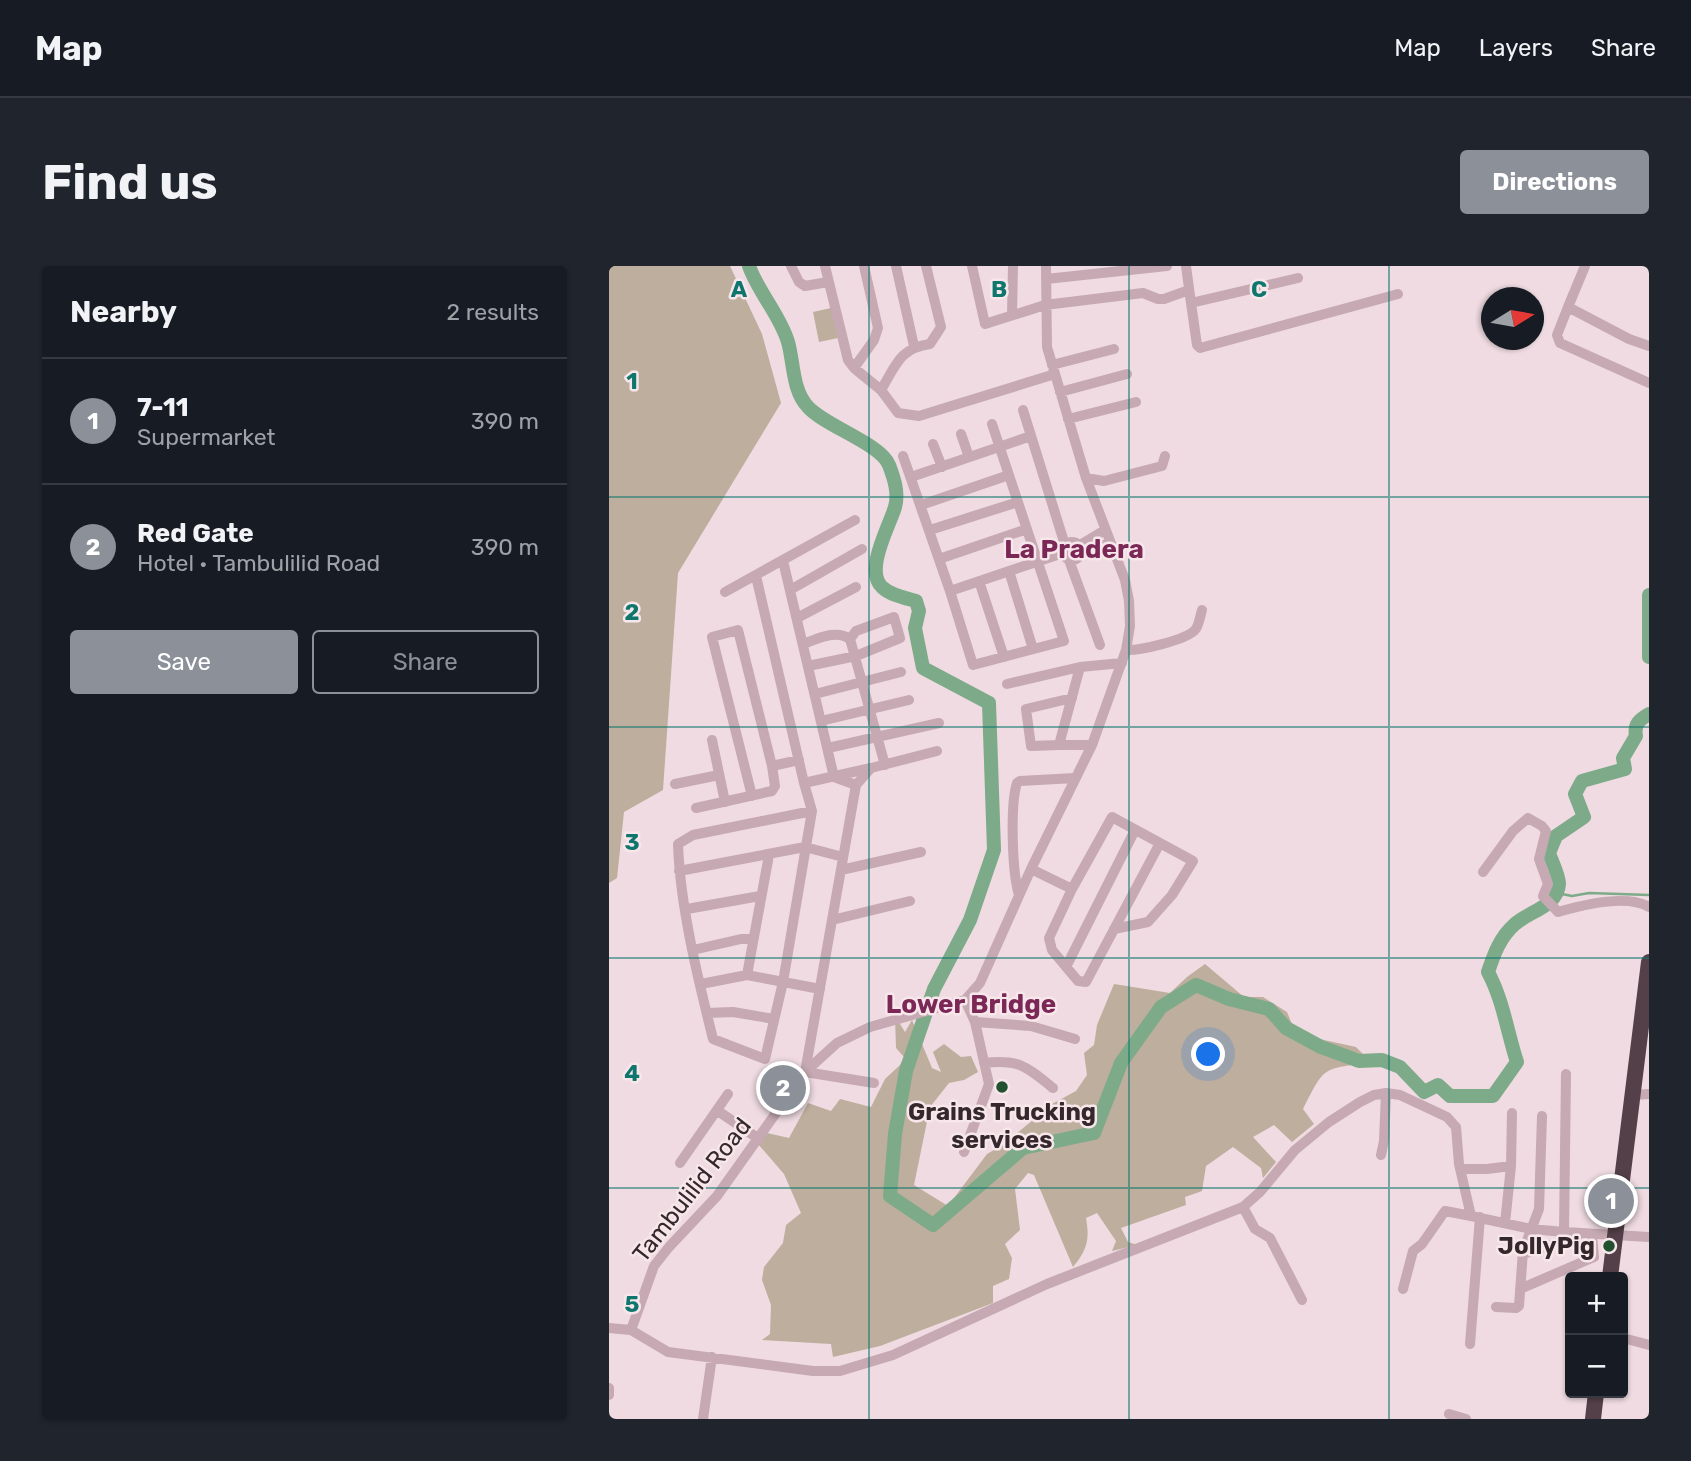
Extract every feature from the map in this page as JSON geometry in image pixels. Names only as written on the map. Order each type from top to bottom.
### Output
[{"type":"highway","points":[[1611,1272],[1642,1094],[1649,962]]},
{"type":"highway","points":[[1593,1419],[1596,1398]]},
{"type":"street","points":[[791,266],[799,282],[805,286],[828,282]]},
{"type":"street","points":[[825,266],[848,360],[881,390],[898,414],[919,416],[1114,349]]},
{"type":"street","points":[[854,368],[874,340],[879,328],[864,266]]},
{"type":"street","points":[[896,266],[914,346]]},
{"type":"street","points":[[881,390],[900,359],[914,346],[930,344],[941,327],[926,266]]},
{"type":"street","points":[[972,266],[985,324],[1045,305],[1143,293],[1164,299],[1189,290]]},
{"type":"street","points":[[1011,315],[1013,266]]},
{"type":"street","points":[[964,1152],[989,1084],[975,1021],[965,1000],[980,983],[1031,869],[1092,745],[1122,663],[1130,626],[1125,580],[1086,478],[1047,347],[1046,266]]},
{"type":"street","points":[[1046,279],[1167,266]]},
{"type":"street","points":[[1187,266],[1197,345],[1200,348],[1398,294]]},
{"type":"street","points":[[1585,266],[1557,335],[1560,343],[1649,383]]},
{"type":"street","points":[[1191,303],[1298,278]]},
{"type":"street","points":[[1568,307],[1629,339],[1649,346]]},
{"type":"street","points":[[1060,392],[1127,374]]},
{"type":"street","points":[[1068,419],[1136,401]]},
{"type":"street","points":[[1023,410],[1066,553],[1100,645]]},
{"type":"street","points":[[903,456],[930,530],[973,665],[1064,640],[992,424]]},
{"type":"street","points":[[961,434],[968,457]]},
{"type":"street","points":[[911,477],[1031,436]]},
{"type":"street","points":[[933,444],[942,467]]},
{"type":"street","points":[[1086,478],[1104,481],[1162,466],[1165,456]]},
{"type":"street","points":[[921,505],[1009,475]]},
{"type":"street","points":[[930,530],[1018,502]]},
{"type":"street","points":[[725,592],[855,520]]},
{"type":"street","points":[[939,559],[1027,529]]},
{"type":"street","points":[[950,591],[1066,553],[1079,558],[1081,548],[1105,530]]},
{"type":"street","points":[[1066,553],[1074,542],[1081,548]]},
{"type":"street","points":[[1081,548],[1110,542]]},
{"type":"street","points":[[790,590],[862,549]]},
{"type":"street","points":[[783,561],[834,777]]},
{"type":"street","points":[[1009,571],[1033,649]]},
{"type":"street","points":[[756,576],[811,811],[783,982],[765,1059],[713,1039],[693,950],[679,871],[678,844],[693,835],[811,811]]},
{"type":"street","points":[[979,581],[1004,657]]},
{"type":"street","points":[[797,618],[856,587]]},
{"type":"street","points":[[1126,650],[1145,648],[1189,634],[1197,628],[1202,610]]},
{"type":"street","points":[[808,666],[856,656],[899,638],[894,617],[856,631],[850,639]]},
{"type":"street","points":[[696,808],[752,796],[772,791],[774,788],[772,766],[738,630],[712,637],[752,796]]},
{"type":"street","points":[[803,643],[835,634],[850,639],[885,765]]},
{"type":"street","points":[[1007,684],[1080,667],[1122,663]]},
{"type":"street","points":[[1059,745],[1080,667]]},
{"type":"street","points":[[815,694],[901,673]]},
{"type":"street","points":[[1072,698],[1026,709],[1031,746],[1092,745]]},
{"type":"street","points":[[821,721],[909,700]]},
{"type":"street","points":[[828,748],[939,723]]},
{"type":"street","points":[[712,740],[725,802]]},
{"type":"street","points":[[804,783],[937,751]]},
{"type":"street","points":[[772,766],[799,760]]},
{"type":"street","points":[[871,768],[856,785],[805,1072],[874,1083]]},
{"type":"street","points":[[675,784],[719,775]]},
{"type":"street","points":[[834,777],[856,785]]},
{"type":"street","points":[[1019,895],[1014,880],[1013,859],[1017,783],[1075,779]]},
{"type":"street","points":[[1114,929],[1147,922],[1173,895],[1193,861],[1160,843],[1135,830],[1112,817],[1072,889],[1049,939],[1052,950],[1077,981],[1086,982],[1114,929],[1160,843]]},
{"type":"street","points":[[1483,872],[1513,831],[1528,818],[1542,826],[1546,833],[1539,859],[1548,884],[1543,895],[1558,912],[1582,905],[1615,902],[1649,907]]},
{"type":"street","points":[[1066,967],[1135,830]]},
{"type":"street","points":[[679,871],[805,848],[843,857]]},
{"type":"street","points":[[841,870],[921,852]]},
{"type":"street","points":[[747,975],[769,855]]},
{"type":"street","points":[[1031,869],[1072,889]]},
{"type":"street","points":[[687,909],[760,896]]},
{"type":"street","points":[[832,920],[910,901]]},
{"type":"street","points":[[693,950],[741,939],[753,939]]},
{"type":"street","points":[[701,984],[747,975],[820,989]]},
{"type":"street","name":"Tambulilid Road","points":[[631,1330],[654,1266],[717,1196],[805,1072],[837,1043],[870,1027],[965,1000]]},
{"type":"street","points":[[707,1013],[733,1012],[774,1020]]},
{"type":"street","points":[[975,1021],[1031,1026],[1075,1039]]},
{"type":"street","points":[[983,1063],[1017,1062],[1028,1067],[1053,1088]]},
{"type":"street","points":[[1564,1233],[1566,1074]]},
{"type":"street","points":[[1381,1155],[1386,1093]]},
{"type":"street","points":[[609,1328],[631,1330],[668,1352],[813,1371],[840,1371],[859,1367],[893,1355],[1047,1284],[1243,1207],[1260,1192],[1295,1150],[1321,1129],[1360,1102],[1386,1093],[1399,1095],[1447,1117],[1456,1127],[1459,1169],[1476,1217],[1470,1344]]},
{"type":"street","points":[[680,1163],[728,1094]]},
{"type":"street","points":[[718,1111],[759,1139]]},
{"type":"street","points":[[1505,1223],[1511,1166],[1512,1113]]},
{"type":"street","points":[[1496,1307],[1518,1307],[1523,1254],[1539,1209],[1542,1116]]},
{"type":"street","points":[[1459,1169],[1511,1166]]},
{"type":"street","points":[[1243,1207],[1255,1229],[1270,1238],[1302,1300]]},
{"type":"street","points":[[1403,1289],[1413,1251],[1422,1244],[1445,1210],[1564,1233],[1649,1237]]},
{"type":"street","points":[[1523,1254],[1586,1234]]},
{"type":"street","points":[[1520,1289],[1594,1258],[1586,1234]]},
{"type":"street","points":[[1628,1339],[1649,1345]]},
{"type":"street","points":[[703,1419],[712,1357]]},
{"type":"street","points":[[609,1388],[609,1395]]},
{"type":"street","points":[[1449,1414],[1466,1419]]},
{"type":"shaded area","points":[[609,266],[730,266],[762,334],[781,403],[678,573],[663,790],[624,812],[617,878],[609,883]]},
{"type":"shaded area","points":[[831,308],[838,338],[819,342],[813,312]]},
{"type":"shaded area","points":[[1205,964],[1244,997],[1263,997],[1287,1012],[1292,1024],[1310,1037],[1356,1047],[1371,1062],[1343,1066],[1322,1076],[1303,1109],[1314,1124],[1292,1142],[1274,1125],[1253,1137],[1276,1162],[1263,1178],[1261,1168],[1233,1147],[1206,1166],[1202,1191],[1185,1197],[1186,1205],[1121,1228],[1128,1242],[1137,1245],[1112,1251],[1116,1241],[1097,1213],[1086,1218],[1086,1244],[1073,1267],[1034,1175],[1028,1173],[1015,1189],[1020,1230],[1005,1244],[1012,1258],[1009,1279],[993,1286],[993,1303],[880,1346],[833,1357],[831,1344],[762,1340],[770,1334],[771,1305],[762,1280],[764,1267],[783,1243],[786,1225],[801,1213],[784,1174],[758,1144],[767,1133],[789,1138],[808,1103],[831,1111],[840,1099],[871,1107],[885,1079],[900,1065],[904,1057],[896,1048],[895,1016],[905,1032],[912,1020],[932,1068],[941,1072],[933,1052],[944,1044],[961,1057],[971,1056],[978,1072],[964,1080],[949,1083],[930,1107],[914,1185],[948,1206],[987,1154],[1003,1145],[1052,1104],[1076,1091],[1087,1075],[1084,1053],[1094,1045],[1097,1025],[1114,984],[1170,993]]},
{"type":"waterway","points":[[749,266],[784,332],[796,385],[803,400],[816,414],[875,450],[889,465],[896,502],[877,559],[877,579],[889,592],[916,601],[919,611],[915,628],[923,668],[989,703],[994,850],[970,920],[934,989],[906,1071],[895,1134],[890,1196],[933,1225],[1023,1148],[1094,1133],[1121,1063],[1161,1007],[1196,985],[1229,999],[1269,1009],[1286,1028],[1321,1047],[1359,1061],[1382,1060],[1400,1067],[1424,1092],[1438,1085],[1450,1096],[1493,1096],[1517,1062],[1501,1005],[1488,972],[1495,952],[1510,929],[1554,898],[1559,880],[1549,853],[1556,836],[1584,817],[1575,794],[1582,781],[1625,769],[1623,758],[1636,736],[1637,725],[1649,714]]},
{"type":"waterway","points":[[1649,595],[1649,657]]},
{"type":"waterway","points":[[1557,893],[1572,896],[1589,893],[1649,895]]},
{"type":"place","name":"Grains Trucking services","points":[[1002,1087]]},
{"type":"place","name":"Red Gate","points":[[783,1088]]},
{"type":"place","name":"7-11","points":[[1611,1201]]},
{"type":"place","name":"JollyPig","points":[[1609,1246]]},
{"type":"district","name":"La Pradera","points":[[1074,549]]},
{"type":"district","name":"Lower Bridge","points":[[971,1004]]}]
